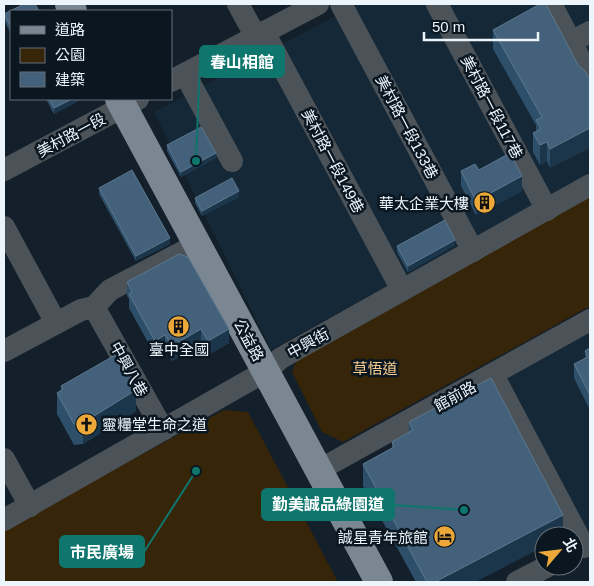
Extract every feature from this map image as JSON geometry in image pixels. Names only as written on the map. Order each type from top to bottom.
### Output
[{"type":"main road","name":"公益路","points":[[127,101],[198,244],[379,582]]},
{"type":"street","name":"美村路一段149巷","points":[[238,4],[260,34],[402,290]]},
{"type":"street","points":[[232,161],[178,78],[318,4]]},
{"type":"street","name":"美村路一段133巷","points":[[341,4],[473,251]]},
{"type":"street","name":"美村路一段117巷","points":[[436,4],[547,210]]},
{"type":"street","points":[[551,4],[581,37],[590,78]]},
{"type":"street","name":"美村路一段","points":[[4,170],[127,101]]},
{"type":"street","name":"中興街","points":[[4,520],[266,371],[281,358],[590,185]]},
{"type":"street","points":[[4,227],[56,323]]},
{"type":"street","points":[[4,351],[81,310],[94,308],[110,290],[198,244]]},
{"type":"street","name":"中興八巷","points":[[94,308],[163,430]]},
{"type":"street","name":"館前路","points":[[319,470],[590,320]]},
{"type":"street","points":[[493,375],[572,526]]},
{"type":"street","points":[[4,459],[30,506]]},
{"type":"street","points":[[517,582],[534,573]]},
{"type":"shaded area","points":[[358,4],[590,4],[590,173],[271,350],[154,112]]},
{"type":"shaded area","points":[[590,326],[590,536],[501,376]]},
{"type":"green space","name":"草悟道","points":[[590,194],[590,306],[343,442],[322,432],[292,372],[299,353]]},
{"type":"green space","points":[[224,410],[248,412],[338,582],[4,582],[4,529]]},
{"type":"building","points":[[24,4],[35,4],[38,10],[12,10]]},
{"type":"building","points":[[540,4],[546,4],[578,65],[585,71],[590,80],[590,128],[550,149],[547,142],[540,145],[533,133],[541,129],[536,120],[542,117],[493,30]]},
{"type":"building","points":[[10,11],[10,26],[4,14]]},
{"type":"building","points":[[50,100],[70,100],[54,108]]},
{"type":"building","points":[[201,127],[216,153],[181,172],[167,145]]},
{"type":"building","points":[[510,153],[522,176],[476,201],[461,171],[475,164],[479,170]]},
{"type":"building","points":[[132,170],[170,238],[136,256],[99,188]]},
{"type":"building","points":[[232,178],[239,191],[202,211],[195,198]]},
{"type":"building","points":[[445,220],[455,240],[408,266],[397,246]]},
{"type":"building","name":"臺中全國","points":[[179,254],[188,257],[229,329],[208,341],[201,329],[172,346],[165,335],[155,341],[129,294],[132,292],[127,282]]},
{"type":"building","points":[[590,348],[590,395],[574,364],[588,357],[585,351]]},
{"type":"building","points":[[117,354],[136,390],[83,423],[74,424],[57,393],[63,389],[61,386]]},
{"type":"building","points":[[491,378],[563,515],[542,526],[534,526],[534,530],[435,582],[427,582],[363,464],[394,447],[392,442],[413,430],[409,422]]},
{"type":"place","name":"春山相館","points":[[196,161]]},
{"type":"place","name":"華太企業大樓","points":[[485,203]]},
{"type":"place","name":"臺中全國","points":[[179,326]]},
{"type":"place","name":"靈糧堂生命之道","points":[[86,424]]},
{"type":"place","name":"市民廣場","points":[[196,471]]},
{"type":"place","name":"勤美誠品綠園道","points":[[464,510]]},
{"type":"place","name":"誠星青年旅館","points":[[444,537]]}]
